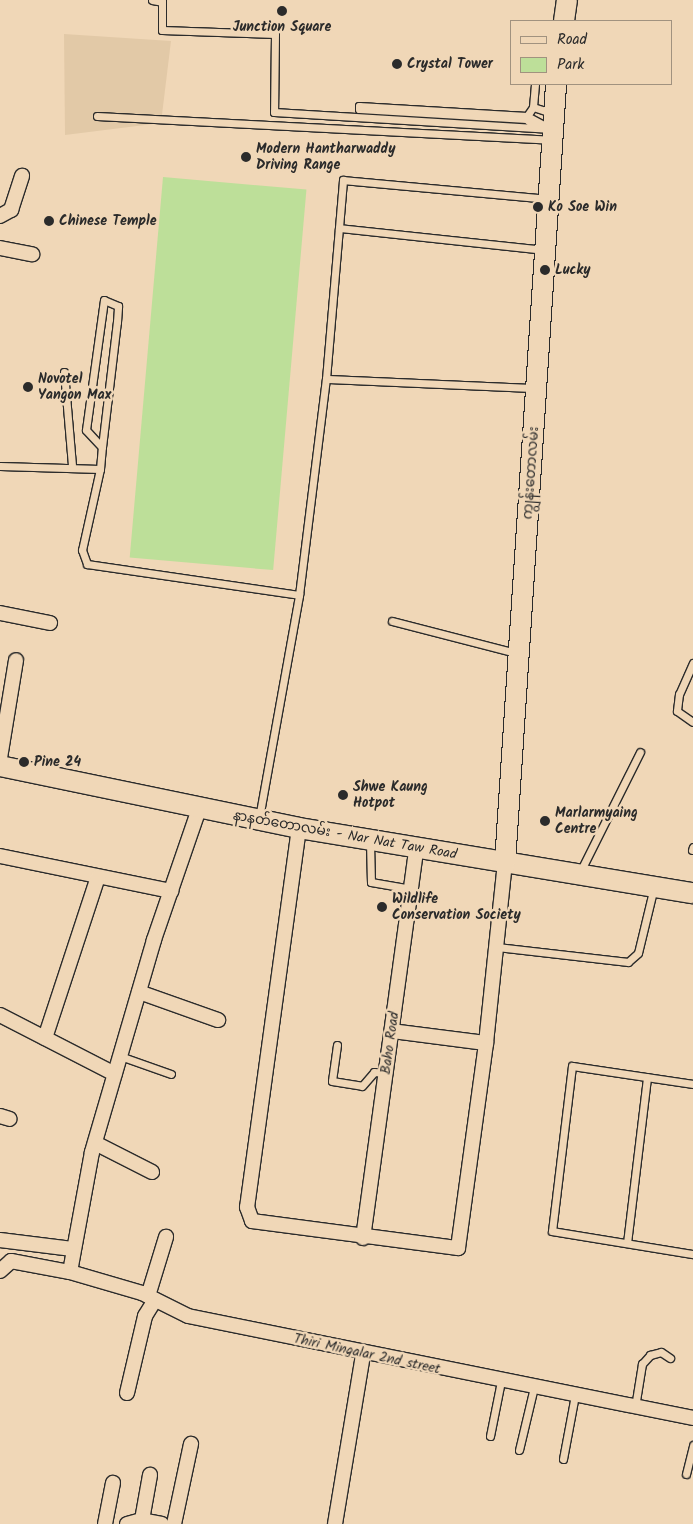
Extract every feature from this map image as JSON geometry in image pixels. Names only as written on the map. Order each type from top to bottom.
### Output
[{"type":"street","points":[[564,20],[567,0]]},
{"type":"street","name":"ကျွန်းတောလမ်း","points":[[504,863],[516,653],[537,388],[548,200],[545,123],[556,85]]},
{"type":"street","points":[[0,216],[12,210],[22,176]]},
{"type":"street","points":[[0,248],[32,254]]},
{"type":"street","points":[[0,613],[50,623]]},
{"type":"street","points":[[0,758],[16,660]]},
{"type":"street","name":"နာနတ်တောလမ်း - Nar Nat Taw Road","points":[[0,766],[259,821],[416,849],[693,893]]},
{"type":"street","points":[[70,1272],[72,1249],[95,1144],[139,992],[199,809]]},
{"type":"street","points":[[299,828],[247,1216],[252,1221],[363,1238],[458,1248],[486,1043],[504,863]]},
{"type":"street","name":"Baho Road","points":[[363,1238],[416,849]]},
{"type":"street","points":[[0,856],[171,891]]},
{"type":"street","points":[[46,1038],[98,877]]},
{"type":"street","points":[[139,992],[218,1020]]},
{"type":"street","points":[[0,1015],[115,1074]]},
{"type":"street","points":[[392,1031],[486,1043]]},
{"type":"street","points":[[95,1144],[152,1172]]},
{"type":"street","points":[[127,1393],[166,1237]]},
{"type":"street","points":[[0,1240],[72,1249]]},
{"type":"street","name":"Thiri Mingalar 2nd street","points":[[0,1271],[11,1261],[70,1272],[152,1298],[188,1316],[363,1354],[693,1418]]},
{"type":"street","points":[[335,1524],[363,1354]]},
{"type":"street","points":[[174,1524],[191,1444]]},
{"type":"street","points":[[142,1520],[150,1475]]},
{"type":"street","points":[[105,1524],[113,1483]]},
{"type":"street","points":[[127,1524],[142,1520],[162,1524]]},
{"type":"lane","points":[[152,0],[162,1],[162,30],[276,34],[274,112],[545,123]]},
{"type":"lane","points":[[535,85],[545,123]]},
{"type":"lane","points":[[359,106],[527,116],[545,123],[526,119],[359,109],[359,106]]},
{"type":"lane","points":[[97,116],[545,123]]},
{"type":"lane","points":[[527,116],[536,123],[545,123]]},
{"type":"lane","points":[[259,821],[299,595],[326,379],[343,180],[548,200]]},
{"type":"lane","points":[[339,228],[544,250]]},
{"type":"lane","points":[[102,448],[86,430],[104,300],[118,306],[100,469],[82,550],[87,564],[299,595]]},
{"type":"lane","points":[[64,372],[72,465]]},
{"type":"lane","points":[[326,379],[537,388]]},
{"type":"lane","points":[[0,466],[72,465],[100,469]]},
{"type":"lane","points":[[392,622],[516,653]]},
{"type":"lane","points":[[693,663],[679,694],[677,711],[693,722]]},
{"type":"lane","points":[[579,875],[640,752]]},
{"type":"lane","points":[[370,841],[370,882],[411,889]]},
{"type":"lane","points":[[497,947],[628,962],[638,954],[654,887]]},
{"type":"lane","points":[[337,1045],[332,1082],[362,1086],[374,1072],[386,1073]]},
{"type":"lane","points":[[120,1056],[171,1074]]},
{"type":"lane","points":[[693,1084],[572,1066],[552,1231],[693,1254]]},
{"type":"lane","points":[[627,1244],[647,1077]]},
{"type":"lane","points":[[635,1407],[642,1364],[650,1355],[661,1352],[670,1358]]},
{"type":"lane","points":[[490,1436],[501,1381]]},
{"type":"lane","points":[[519,1450],[534,1387]]},
{"type":"lane","points":[[563,1459],[575,1395]]},
{"type":"lane","points":[[686,1474],[693,1446]]},
{"type":"shaded area","points":[[64,34],[171,41],[161,123],[65,135]]},
{"type":"green space","points":[[163,177],[306,190],[273,570],[130,558]]},
{"type":"place","name":"Junction Square","points":[[282,11]]},
{"type":"place","name":"Crystal Tower","points":[[397,64]]},
{"type":"place","name":"Modern Hantharwaddy Driving Range","points":[[246,157]]},
{"type":"place","name":"Ko Soe Win","points":[[538,207]]},
{"type":"place","name":"Chinese Temple","points":[[49,221]]},
{"type":"place","name":"Lucky","points":[[545,270]]},
{"type":"place","name":"Novotel Yangon Max","points":[[28,387]]},
{"type":"place","name":"Pine 24","points":[[24,762]]},
{"type":"place","name":"Shwe Kaung Hotpot","points":[[343,795]]},
{"type":"place","name":"Marlarmyaing Centre","points":[[545,821]]},
{"type":"place","name":"Wildlife Conservation Society","points":[[382,907]]}]
